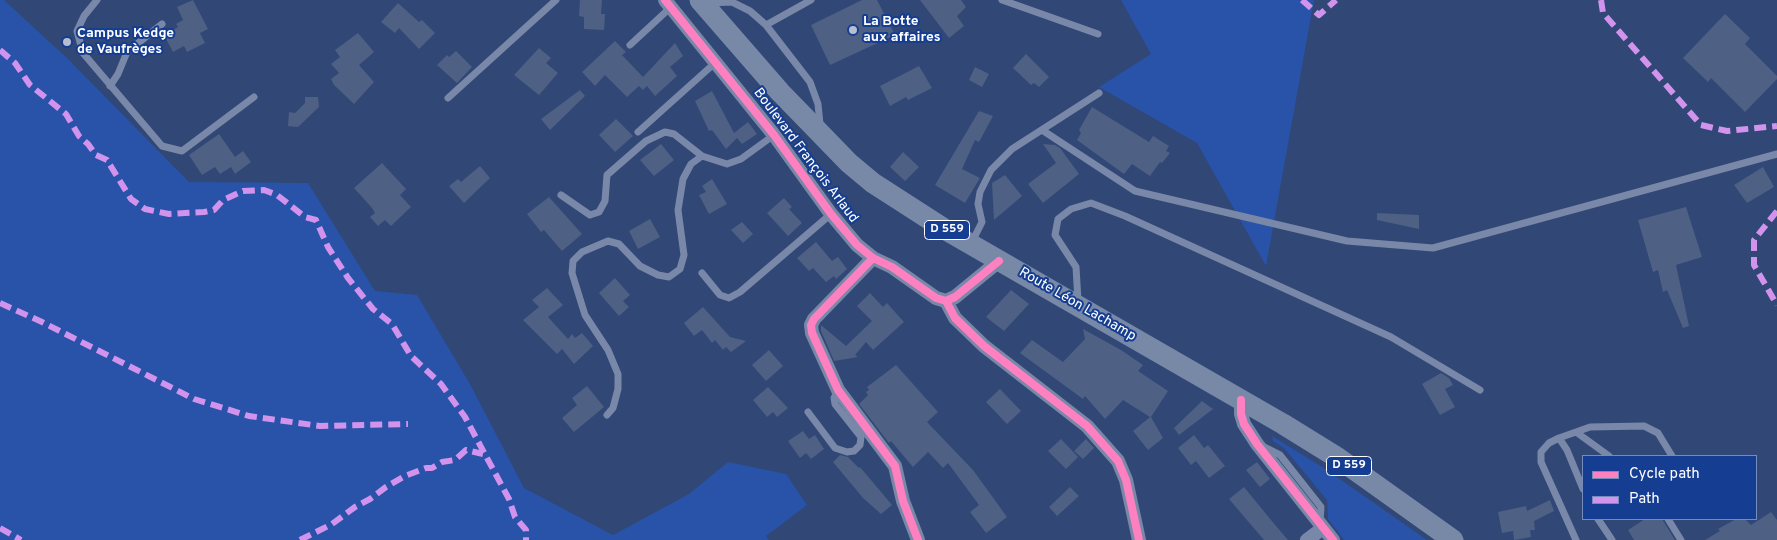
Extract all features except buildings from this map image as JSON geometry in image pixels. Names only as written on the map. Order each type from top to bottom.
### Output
[{"type":"main road","name":"Route Léon Lachamp","points":[[702,2],[780,92],[820,134],[873,183],[999,261],[1338,458],[1453,540]]},
{"type":"street","name":"Boulevard François Arlaud","points":[[668,4],[774,135],[831,214],[857,245],[873,258],[892,266],[936,298],[946,301],[955,318],[984,346],[1087,426],[1118,461],[1126,480],[1139,540]]},
{"type":"street","points":[[873,258],[811,326],[812,333],[838,390],[895,466],[903,501],[918,540]]},
{"type":"street","points":[[946,301],[956,297],[999,261]]},
{"type":"street","points":[[1241,400],[1241,414],[1244,424],[1257,444],[1333,540]]},
{"type":"street","points":[[1308,540],[1322,527]]},
{"type":"lane","points":[[97,0],[84,16],[77,30],[83,53],[162,146],[182,151],[254,97]]},
{"type":"lane","points":[[448,98],[556,0]]},
{"type":"lane","points":[[766,25],[811,0]]},
{"type":"lane","points":[[1002,0],[1098,34]]},
{"type":"lane","points":[[702,2],[732,2],[750,11],[766,25],[810,82],[818,104],[820,134]]},
{"type":"lane","points":[[630,45],[668,4]]},
{"type":"lane","points":[[110,86],[118,74],[127,52],[162,24]]},
{"type":"lane","points":[[638,132],[716,62]]},
{"type":"lane","points":[[971,244],[982,222],[978,204],[980,192],[991,170],[1012,149],[1099,93]]},
{"type":"lane","points":[[1042,130],[1135,191],[1347,241],[1433,248],[1777,154]]},
{"type":"lane","points":[[561,195],[590,215],[599,212],[605,201],[607,175],[646,142],[665,132],[674,134],[702,156],[727,164],[741,159],[774,135]]},
{"type":"lane","points":[[607,415],[613,408],[618,374],[608,350],[585,315],[572,273],[573,261],[582,252],[608,242],[619,244],[640,266],[658,275],[669,277],[680,269],[684,255],[678,210],[683,179],[691,164],[702,156]]},
{"type":"lane","points":[[1079,306],[1076,267],[1055,236],[1058,219],[1072,209],[1091,203],[1125,216],[1392,337],[1480,390]]},
{"type":"lane","points":[[702,273],[720,295],[729,298],[740,292],[831,214]]},
{"type":"lane","points":[[808,412],[835,448],[847,452],[854,451],[860,445],[861,437],[835,404],[834,398],[838,390]]},
{"type":"lane","points":[[1576,540],[1541,462],[1541,452],[1549,443],[1590,428],[1644,426],[1658,433],[1671,455]]},
{"type":"lane","points":[[1576,432],[1608,455]]},
{"type":"lane","points":[[1559,438],[1568,450],[1582,487]]},
{"type":"lane","points":[[1599,520],[1612,540]]},
{"type":"lane","points":[[1669,520],[1681,540]]},
{"type":"shaded area","points":[[0,0],[4,0],[67,58],[189,182],[308,183],[375,291],[417,295],[470,384],[524,488],[613,535],[689,494],[728,462],[786,474],[807,505],[766,536],[769,540],[0,540]]},
{"type":"shaded area","points":[[1121,0],[1314,0],[1266,266],[1197,143],[1099,87],[1151,54]]},
{"type":"shaded area","points":[[1272,436],[1327,470],[1427,540],[1344,540],[1328,519],[1327,500],[1284,448],[1273,441]]},
{"type":"marked path","points":[[1302,0],[1319,15],[1336,0]]},
{"type":"marked path","points":[[1601,0],[1603,13],[1701,125],[1727,131],[1777,126]]},
{"type":"marked path","points":[[0,50],[15,63],[30,85],[66,114],[79,136],[96,155],[107,160],[131,199],[145,209],[169,214],[204,212],[214,210],[223,200],[243,191],[264,190],[277,195],[305,217],[316,220],[328,247],[348,278],[373,309],[392,324],[411,356],[441,384],[465,417],[509,499],[515,517],[526,530],[526,540]]},
{"type":"marked path","points":[[1777,211],[1754,240],[1754,265],[1777,305]]},
{"type":"marked path","points":[[0,303],[42,322],[194,399],[249,416],[320,426],[408,424]]},
{"type":"marked path","points":[[300,540],[332,524],[355,507],[405,476],[426,468],[432,468],[442,462],[455,460],[466,450],[483,454]]},
{"type":"marked path","points":[[0,528],[21,540]]},
{"type":"cycle path","points":[[665,0],[774,135],[831,214],[857,245],[873,258],[892,267],[936,298],[946,301],[955,297],[999,261]]},
{"type":"cycle path","points":[[873,258],[814,319],[811,325],[812,333],[838,390],[895,466],[903,501],[918,540]]},
{"type":"cycle path","points":[[946,301],[955,318],[984,346],[1087,426],[1118,461],[1126,480],[1139,540]]},
{"type":"cycle path","points":[[1241,400],[1241,414],[1244,424],[1257,444],[1333,540]]},
{"type":"place","name":"La Botte aux affaires","points":[[853,30]]},
{"type":"place","name":"Campus Kedge de Vaufrèges","points":[[67,42]]}]
